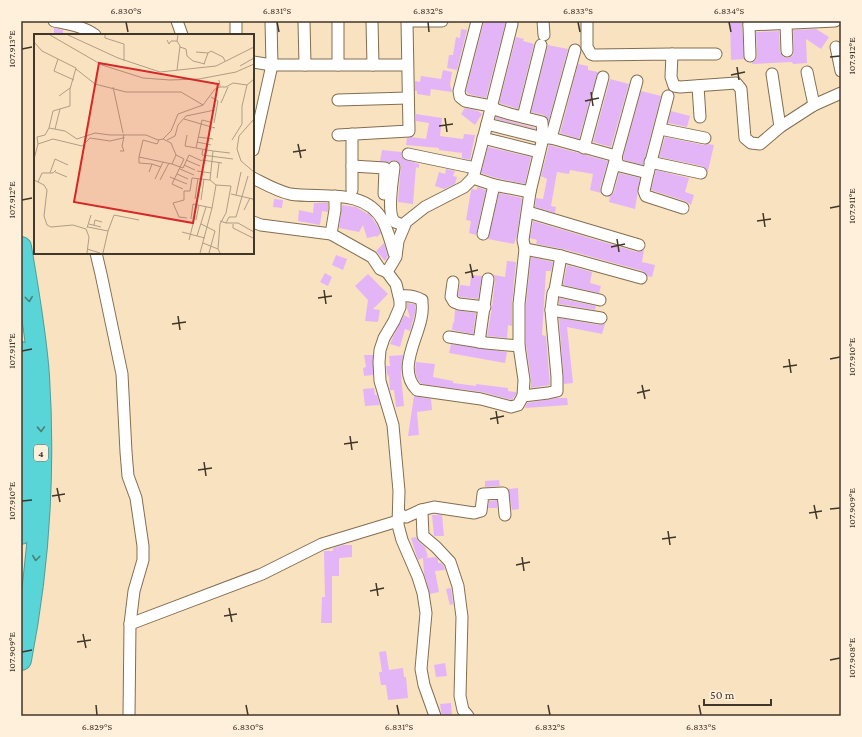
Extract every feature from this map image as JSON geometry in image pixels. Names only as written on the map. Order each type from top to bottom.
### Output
[{"type":"highway","name":"4","points":[[21,247],[38,375],[42,458],[37,544],[28,626],[21,660]]},
{"type":"highway","name":"4","points":[[21,352],[24,378],[25,462],[21,534]]},
{"type":"street","points":[[54,21],[92,29]]},
{"type":"street","points":[[176,21],[182,34]]},
{"type":"street","points":[[236,21],[236,34]]},
{"type":"street","points":[[255,136],[258,100],[272,65],[271,21]]},
{"type":"street","points":[[304,21],[305,65]]},
{"type":"street","points":[[338,21],[338,65]]},
{"type":"street","points":[[372,21],[373,65]]},
{"type":"street","points":[[338,135],[409,131],[407,21],[442,21]]},
{"type":"street","points":[[477,21],[459,94],[460,97],[465,101],[491,106],[497,110],[542,122],[547,138]]},
{"type":"street","points":[[523,117],[542,40],[543,21]]},
{"type":"street","points":[[587,21],[588,47],[591,54],[594,55],[716,54]]},
{"type":"street","points":[[750,56],[749,23],[786,24],[835,21]]},
{"type":"street","points":[[387,272],[396,257],[398,241],[406,222],[425,207],[464,187],[474,173],[512,24]]},
{"type":"street","points":[[786,24],[787,51]]},
{"type":"street","points":[[836,47],[841,71]]},
{"type":"street","points":[[400,296],[407,295],[422,300],[420,325],[410,356],[409,368],[410,382],[417,390],[480,399],[511,407],[518,405],[523,396],[524,380],[519,346],[518,304],[530,192],[539,152],[547,138],[575,50]]},
{"type":"street","points":[[672,54],[671,77],[674,86],[680,88],[736,83],[741,89],[745,138],[751,143],[760,144],[780,127],[814,105],[841,93]]},
{"type":"street","points":[[254,62],[272,65],[407,64]]},
{"type":"street","points":[[807,72],[814,105]]},
{"type":"street","points":[[772,74],[780,127]]},
{"type":"street","points":[[584,148],[603,77]]},
{"type":"street","points":[[607,190],[637,81]]},
{"type":"street","points":[[698,86],[700,117]]},
{"type":"street","points":[[668,96],[650,162],[644,192],[646,196],[683,208]]},
{"type":"street","points":[[338,100],[408,98]]},
{"type":"street","points":[[487,124],[616,156]]},
{"type":"street","points":[[660,129],[706,138]]},
{"type":"street","points":[[352,134],[352,190]]},
{"type":"street","points":[[483,138],[539,152]]},
{"type":"street","points":[[408,154],[474,173],[494,185],[530,192]]},
{"type":"street","points":[[616,156],[617,163],[620,166],[648,173]]},
{"type":"street","points":[[650,162],[701,173]]},
{"type":"street","points":[[352,166],[385,168],[384,194]]},
{"type":"street","points":[[394,167],[390,207],[391,215],[395,222],[404,226]]},
{"type":"street","points":[[254,178],[290,194],[335,196],[359,200],[368,205],[383,220],[396,257]]},
{"type":"street","points":[[483,234],[494,185]]},
{"type":"street","points":[[331,234],[335,210],[335,196]]},
{"type":"street","points":[[528,212],[639,245]]},
{"type":"street","points":[[254,222],[261,225],[331,234],[372,257],[380,269],[387,272],[396,284],[400,296],[400,307],[384,338],[380,350],[380,381],[393,425],[399,491],[398,518],[402,540],[418,577],[423,593],[426,613],[421,669],[424,685],[434,716]]},
{"type":"street","points":[[525,249],[561,256],[640,278]]},
{"type":"street","points":[[96,254],[122,374],[128,476],[136,498],[143,546],[143,560],[134,591],[130,624],[129,716]]},
{"type":"street","points":[[523,396],[557,391],[551,310],[553,292],[555,290],[561,256]]},
{"type":"street","points":[[479,342],[488,279]]},
{"type":"street","points":[[453,282],[451,297],[454,302],[485,307]]},
{"type":"street","points":[[555,290],[600,300]]},
{"type":"street","points":[[551,310],[600,318]]},
{"type":"street","points":[[450,337],[479,342],[519,346]]},
{"type":"street","points":[[130,624],[262,574],[322,544],[398,518],[410,516],[421,510],[434,508],[474,513],[481,511],[483,494],[503,493],[505,515]]},
{"type":"street","points":[[421,510],[423,514],[423,536],[450,562],[458,586],[462,616],[460,696],[463,710],[468,716]]},
{"type":"building","points":[[484,21],[506,21],[486,98],[468,94],[466,91]]},
{"type":"building","points":[[730,21],[742,21],[744,59],[731,60]]},
{"type":"building","points":[[54,28],[63,30],[63,34],[54,34]]},
{"type":"building","points":[[461,29],[467,30],[457,70],[447,68],[449,55],[453,55],[456,37],[460,38]]},
{"type":"building","points":[[816,29],[829,37],[821,49],[806,39],[807,63],[793,64],[792,62],[752,64],[756,60],[757,56],[756,32],[779,31],[780,52],[783,57],[788,58],[793,55],[794,51],[793,30]]},
{"type":"building","points":[[516,37],[534,44],[518,109],[499,103]]},
{"type":"building","points":[[548,45],[568,49],[549,120],[544,115],[531,112]]},
{"type":"building","points":[[578,64],[588,66],[588,70],[598,72],[579,139],[560,133]]},
{"type":"building","points":[[443,70],[452,72],[450,84],[452,92],[431,89],[430,96],[417,94],[417,91],[415,91],[415,81],[420,82],[421,76],[441,79]]},
{"type":"building","points":[[610,79],[629,84],[611,147],[593,142]]},
{"type":"building","points":[[641,91],[661,96],[643,165],[624,160],[623,157]]},
{"type":"building","points":[[465,108],[478,111],[482,114],[475,125],[461,114]]},
{"type":"building","points":[[671,111],[690,116],[687,127],[668,123]]},
{"type":"building","points":[[416,114],[442,118],[440,136],[463,139],[464,134],[475,135],[470,160],[462,158],[462,153],[439,150],[439,148],[406,145],[407,138],[411,137],[426,139],[429,123],[416,121]]},
{"type":"building","points":[[496,117],[535,128],[535,129],[495,119]]},
{"type":"building","points":[[665,137],[704,145],[714,145],[708,171],[702,166],[659,157]]},
{"type":"building","points":[[549,145],[608,161],[600,188],[601,193],[590,190],[593,174],[570,170],[569,174],[557,172],[551,206],[556,207],[555,213],[535,207],[536,198],[543,199],[547,179],[541,176]]},
{"type":"building","points":[[488,147],[531,157],[525,184],[496,178],[481,173]]},
{"type":"building","points":[[382,150],[401,152],[401,156],[404,159],[419,164],[419,168],[416,167],[413,204],[398,202],[401,165],[395,160],[389,162],[380,161]]},
{"type":"building","points":[[446,169],[455,171],[453,176],[457,177],[455,184],[444,189],[435,186],[439,172],[445,174]]},
{"type":"building","points":[[656,170],[689,178],[685,192],[694,195],[691,205],[685,201],[651,190]]},
{"type":"building","points":[[619,173],[640,178],[635,209],[609,202],[610,196],[614,192]]},
{"type":"building","points":[[477,187],[486,190],[476,235],[469,233],[471,221],[466,220],[471,190],[477,190]]},
{"type":"building","points":[[499,193],[522,198],[517,235],[514,244],[488,239]]},
{"type":"building","points":[[274,199],[283,200],[282,208],[273,207]]},
{"type":"building","points":[[314,203],[328,203],[328,212],[322,211],[320,225],[298,221],[299,210],[313,213]]},
{"type":"building","points":[[342,205],[356,207],[370,215],[381,233],[377,237],[367,238],[363,225],[359,232],[339,228]]},
{"type":"building","points":[[533,221],[637,252],[644,250],[642,262],[655,265],[652,277],[647,276],[643,271],[563,249],[536,244],[537,240],[530,238]]},
{"type":"building","points":[[384,243],[388,256],[385,261],[376,251]]},
{"type":"building","points":[[336,255],[347,259],[343,270],[332,265]]},
{"type":"building","points":[[531,257],[553,262],[551,271],[546,271],[542,335],[546,336],[550,385],[531,388],[526,345],[526,304]]},
{"type":"building","points":[[507,261],[516,262],[512,303],[512,326],[508,325],[507,338],[487,336],[492,307],[495,280],[494,275],[505,277]]},
{"type":"building","points":[[567,265],[592,272],[590,283],[601,286],[599,293],[563,285]]},
{"type":"building","points":[[325,273],[332,277],[328,286],[320,282]]},
{"type":"building","points":[[368,274],[388,294],[373,309],[380,310],[378,322],[365,321],[368,300],[355,286]]},
{"type":"building","points":[[471,275],[482,276],[478,299],[458,296],[460,285],[470,286]]},
{"type":"building","points":[[559,298],[596,306],[595,310],[559,304]]},
{"type":"building","points":[[407,303],[415,304],[415,313],[410,331],[405,329],[400,347],[390,344],[404,315],[410,318]]},
{"type":"building","points":[[455,310],[476,313],[473,334],[452,330]]},
{"type":"building","points":[[559,318],[600,325],[605,324],[602,334],[567,327],[573,383],[564,384]]},
{"type":"building","points":[[451,344],[507,352],[505,363],[449,353]]},
{"type":"building","points":[[364,355],[373,355],[373,375],[364,376],[363,368],[366,367]]},
{"type":"building","points":[[403,355],[401,375],[404,406],[396,407],[394,390],[390,390],[389,376],[386,366],[390,366],[389,356]]},
{"type":"building","points":[[416,362],[435,364],[433,377],[453,381],[453,383],[508,388],[508,391],[516,392],[516,394],[512,400],[482,392],[421,384],[417,378],[415,370]]},
{"type":"building","points":[[374,388],[375,395],[377,395],[380,405],[365,406],[363,389]]},
{"type":"building","points":[[414,396],[431,399],[432,410],[417,412],[419,435],[408,436]]},
{"type":"building","points":[[556,398],[567,398],[568,405],[525,408],[527,403]]},
{"type":"building","points":[[499,480],[500,486],[485,487],[485,481]]},
{"type":"building","points":[[518,488],[519,509],[512,510],[508,489]]},
{"type":"building","points":[[497,500],[497,508],[488,508],[489,501]]},
{"type":"building","points":[[432,515],[442,515],[444,536],[434,536]]},
{"type":"building","points":[[416,537],[425,547],[428,557],[425,558],[436,557],[438,559],[438,563],[441,563],[444,566],[445,570],[435,571],[439,592],[430,594],[424,573],[423,558],[418,560],[411,538]]},
{"type":"building","points":[[343,545],[352,545],[352,557],[339,559],[339,576],[332,576],[332,623],[321,623],[322,597],[325,597],[324,551],[333,551],[333,548]]},
{"type":"building","points":[[451,588],[453,604],[450,605],[446,589]]},
{"type":"building","points":[[386,651],[389,670],[403,668],[404,677],[406,677],[408,698],[388,700],[386,685],[381,685],[379,672],[382,672],[379,652]]},
{"type":"building","points":[[445,663],[447,676],[436,677],[434,665]]},
{"type":"building","points":[[451,703],[452,716],[442,716],[440,704]]}]
